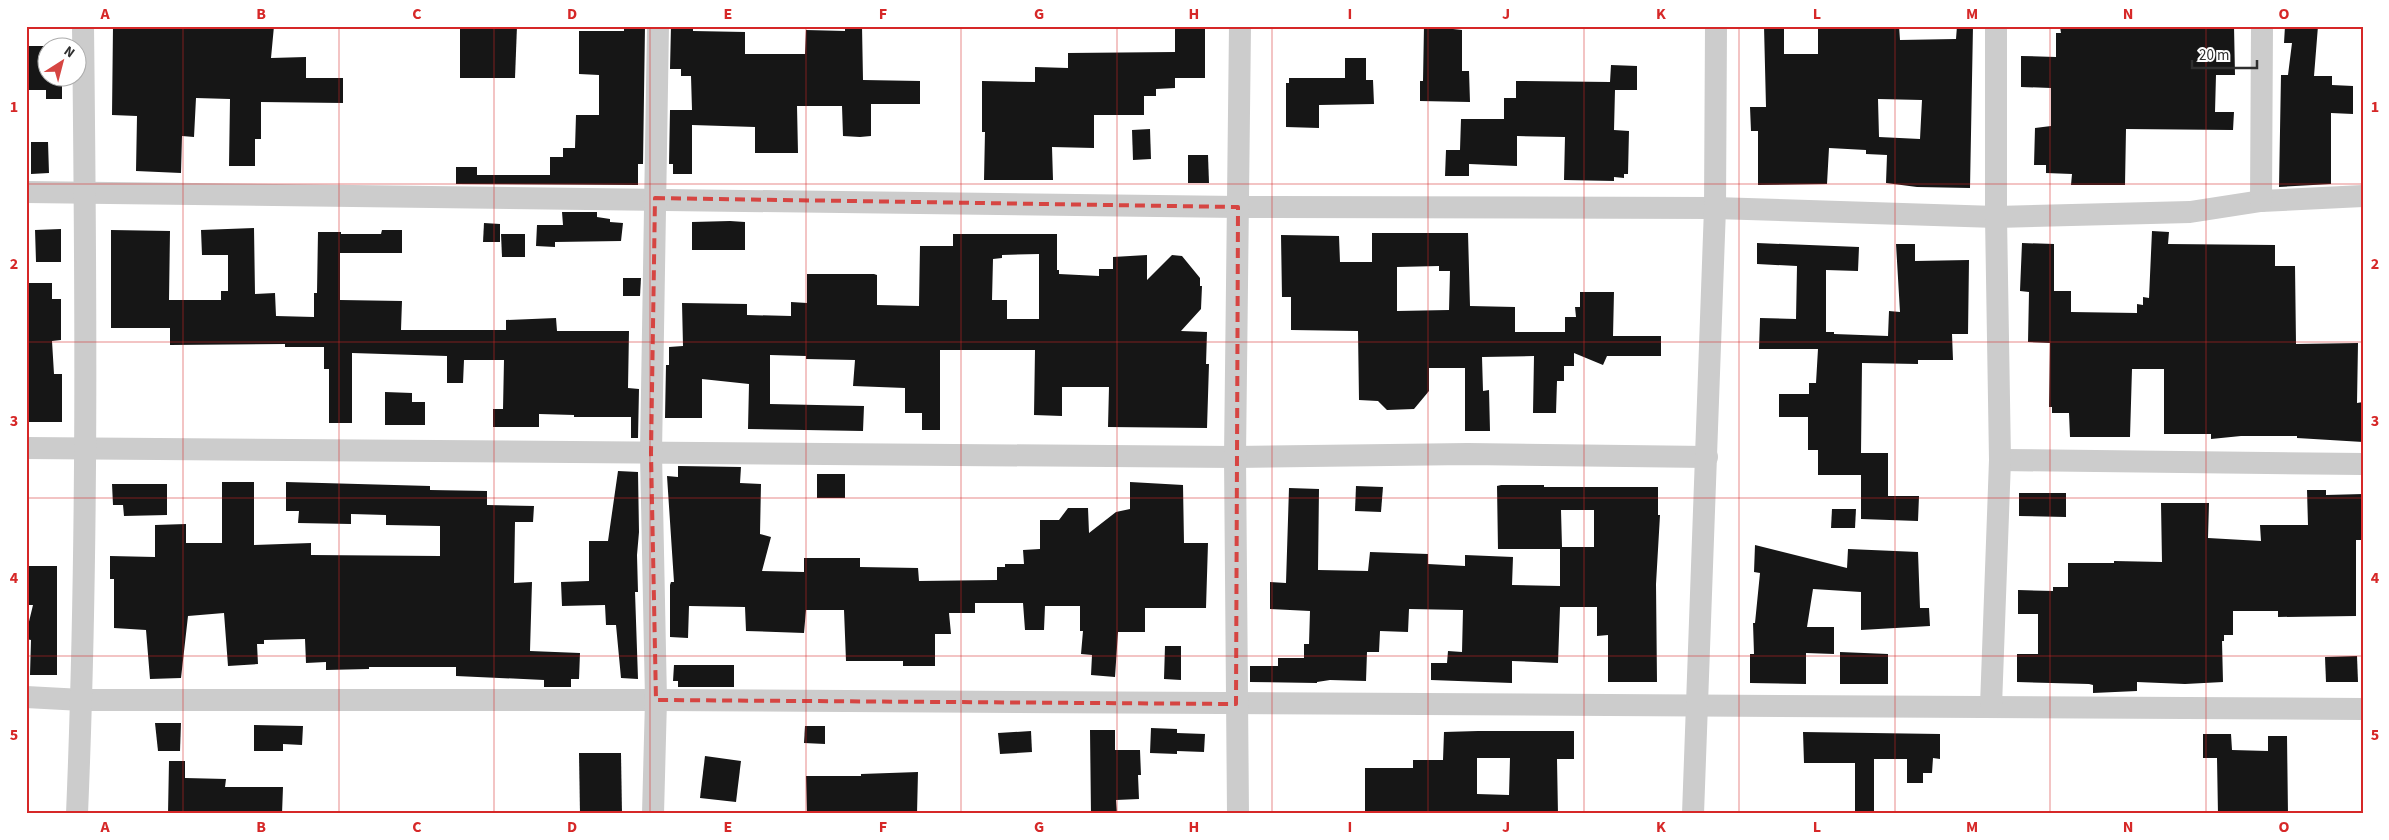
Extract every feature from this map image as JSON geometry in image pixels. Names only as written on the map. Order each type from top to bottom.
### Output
[{"type":"street","points":[[78,814],[82,700],[86,448],[83,26]]},
{"type":"street","points":[[653,814],[656,700],[651,453],[658,26]]},
{"type":"street","points":[[1238,814],[1235,457],[1240,26]]},
{"type":"street","points":[[1693,814],[1715,208],[1716,26]]},
{"type":"street","points":[[1990,706],[2000,460],[1996,217],[1996,26]]},
{"type":"street","points":[[2261,201],[2262,26]]},
{"type":"street","points":[[26,192],[656,198],[1238,207],[1715,208],[1996,217],[2190,212],[2261,201],[2363,196]]},
{"type":"street","points":[[26,448],[1235,457],[1468,454],[1707,457]]},
{"type":"street","points":[[2000,460],[2363,464]]},
{"type":"street","points":[[26,697],[82,700],[656,700],[1697,707],[1990,706],[2363,709]]},
{"type":"highlighted area","points":[[655,198],[1238,207],[1236,704],[656,700],[651,453]]},
{"type":"building","points":[[113,26],[274,26],[271,58],[306,57],[306,78],[343,78],[343,103],[261,102],[261,139],[255,139],[255,166],[229,166],[230,99],[196,98],[194,137],[182,136],[181,173],[136,171],[137,116],[112,115]]},
{"type":"building","points":[[460,26],[517,26],[515,78],[460,78]]},
{"type":"building","points":[[624,26],[645,26],[643,164],[638,164],[638,185],[456,184],[456,167],[477,167],[477,175],[550,175],[550,157],[563,157],[563,148],[575,148],[576,115],[599,115],[599,75],[579,74],[579,31],[624,31]]},
{"type":"building","points":[[671,26],[693,26],[693,31],[745,32],[745,54],[805,54],[806,30],[845,31],[845,26],[862,26],[863,80],[920,81],[920,104],[871,104],[871,136],[860,137],[843,136],[842,106],[797,106],[798,153],[755,153],[755,127],[692,125],[692,174],[673,174],[673,164],[669,164],[670,110],[692,110],[691,76],[681,76],[681,69],[670,69]]},
{"type":"building","points":[[1175,26],[1205,26],[1205,78],[1175,78],[1175,88],[1156,89],[1156,96],[1144,96],[1144,115],[1094,115],[1094,148],[1052,147],[1053,180],[984,180],[985,132],[982,132],[982,81],[1035,82],[1035,67],[1068,68],[1068,53],[1175,52]]},
{"type":"building","points":[[1424,26],[1453,26],[1453,29],[1462,30],[1462,71],[1469,71],[1470,102],[1420,101],[1420,81],[1423,81]]},
{"type":"building","points":[[1764,26],[1784,26],[1784,54],[1818,54],[1818,26],[1899,26],[1900,40],[1956,39],[1957,26],[1973,26],[1970,188],[1917,187],[1886,183],[1887,155],[1866,154],[1866,150],[1829,148],[1827,184],[1758,185],[1758,131],[1751,131],[1750,107],[1766,107]],"holes":[[[1878,99],[1922,100],[1920,139],[1879,137]]]},
{"type":"building","points":[[2234,26],[2235,75],[2216,75],[2215,112],[2234,112],[2233,130],[2126,129],[2125,185],[2071,185],[2072,174],[2046,173],[2046,165],[2034,165],[2035,128],[2051,126],[2051,88],[2021,87],[2021,56],[2056,57],[2056,33],[2061,33],[2060,27]]},
{"type":"building","points":[[2285,26],[2318,26],[2314,76],[2332,76],[2332,85],[2353,86],[2353,114],[2331,113],[2331,184],[2279,187],[2281,75],[2288,75],[2292,43],[2284,43]]},
{"type":"building","points":[[26,46],[38,46],[38,88],[62,88],[62,99],[46,99],[46,90],[26,90]]},
{"type":"building","points":[[1345,58],[1366,58],[1366,80],[1373,80],[1374,104],[1319,105],[1319,128],[1286,127],[1286,83],[1289,83],[1289,78],[1345,78]]},
{"type":"building","points":[[1611,65],[1637,66],[1637,90],[1615,90],[1614,130],[1629,131],[1628,174],[1624,174],[1624,178],[1614,177],[1614,181],[1564,180],[1565,137],[1517,136],[1517,166],[1469,164],[1469,176],[1445,176],[1446,150],[1460,150],[1461,119],[1504,119],[1504,98],[1516,98],[1516,81],[1610,82]]},
{"type":"building","points":[[1150,129],[1151,159],[1133,160],[1132,130]]},
{"type":"building","points":[[31,142],[48,142],[49,173],[31,174]]},
{"type":"building","points":[[1188,155],[1208,155],[1209,183],[1188,183]]},
{"type":"building","points":[[562,212],[597,212],[597,217],[610,219],[610,222],[623,223],[621,241],[555,242],[555,247],[536,246],[537,225],[563,225]]},
{"type":"building","points":[[692,222],[745,222],[745,250],[692,250]]},
{"type":"building","points":[[484,223],[500,224],[500,242],[483,242]]},
{"type":"building","points":[[254,228],[255,294],[275,293],[276,316],[314,317],[314,293],[317,293],[318,232],[381,234],[382,230],[402,230],[402,253],[340,253],[340,300],[402,301],[401,330],[506,330],[506,320],[556,318],[557,331],[629,331],[628,388],[639,389],[638,438],[631,438],[631,417],[574,417],[574,415],[539,414],[539,427],[493,427],[493,409],[503,409],[504,360],[464,360],[463,383],[447,383],[447,356],[352,353],[352,423],[329,423],[329,369],[324,369],[324,347],[285,347],[285,344],[170,345],[170,328],[111,328],[111,230],[170,231],[169,300],[221,300],[221,291],[228,291],[228,255],[202,255],[201,230]]},
{"type":"building","points":[[61,229],[61,262],[36,262],[35,230]]},
{"type":"building","points":[[2152,231],[2169,232],[2168,244],[2275,245],[2275,266],[2295,266],[2296,344],[2358,343],[2357,403],[2363,402],[2363,442],[2297,438],[2297,436],[2241,436],[2211,439],[2211,434],[2164,434],[2164,369],[2132,369],[2130,437],[2070,437],[2069,413],[2052,413],[2052,407],[2049,407],[2050,343],[2028,342],[2029,292],[2020,291],[2022,243],[2054,244],[2054,291],[2071,291],[2071,312],[2137,313],[2137,304],[2143,305],[2143,297],[2149,298]]},
{"type":"building","points":[[1372,233],[1468,233],[1470,306],[1515,307],[1515,332],[1565,332],[1565,317],[1576,317],[1575,307],[1580,307],[1580,292],[1614,292],[1613,336],[1661,336],[1661,356],[1607,356],[1603,365],[1574,353],[1574,366],[1564,366],[1564,381],[1557,381],[1556,413],[1533,413],[1534,356],[1482,357],[1483,391],[1489,390],[1490,431],[1465,431],[1465,368],[1429,368],[1429,391],[1414,409],[1387,410],[1378,401],[1359,400],[1358,331],[1291,330],[1291,297],[1282,297],[1281,235],[1339,236],[1340,262],[1372,262]],"holes":[[[1439,266],[1439,271],[1450,271],[1449,310],[1397,311],[1397,267]]]},
{"type":"building","points":[[501,234],[525,234],[525,257],[502,257]]},
{"type":"building","points":[[953,234],[1057,234],[1057,270],[1059,270],[1059,274],[1099,276],[1099,269],[1113,269],[1113,257],[1147,255],[1147,280],[1172,255],[1182,256],[1200,278],[1200,286],[1202,286],[1201,309],[1181,331],[1207,332],[1206,364],[1209,364],[1207,428],[1108,427],[1109,387],[1062,387],[1062,416],[1034,415],[1035,350],[940,350],[940,430],[922,430],[922,413],[905,413],[905,388],[853,386],[855,360],[806,359],[806,356],[770,355],[770,404],[864,406],[863,431],[748,429],[749,384],[702,379],[702,418],[665,418],[666,365],[669,365],[669,347],[683,346],[682,303],[747,304],[747,315],[791,316],[791,302],[807,303],[807,274],[874,274],[877,275],[877,305],[919,306],[920,246],[953,246]],"holes":[[[1039,254],[1039,319],[1007,319],[1007,300],[992,300],[993,259],[1002,258],[1002,255]]]},
{"type":"building","points":[[1757,243],[1859,247],[1858,271],[1826,270],[1826,332],[1834,332],[1834,334],[1888,336],[1889,311],[1900,312],[1896,244],[1915,244],[1915,261],[1969,260],[1968,334],[1952,334],[1953,360],[1918,360],[1918,364],[1862,363],[1861,453],[1888,453],[1888,496],[1919,496],[1918,521],[1861,519],[1861,475],[1818,475],[1818,450],[1808,450],[1808,417],[1779,417],[1779,394],[1809,394],[1809,383],[1816,383],[1818,349],[1759,349],[1760,318],[1796,319],[1797,266],[1757,264]]},
{"type":"building","points":[[623,278],[641,278],[640,296],[623,296]]},
{"type":"building","points":[[29,283],[52,283],[52,299],[61,299],[61,340],[52,341],[54,374],[62,374],[62,422],[26,422],[26,299],[29,299]]},
{"type":"building","points":[[385,392],[412,393],[412,402],[425,402],[425,425],[385,425]]},
{"type":"building","points":[[678,466],[741,467],[740,483],[761,484],[760,534],[771,537],[762,571],[804,572],[804,558],[860,558],[860,567],[918,568],[919,581],[997,580],[997,567],[1005,567],[1005,564],[1024,564],[1023,550],[1040,549],[1040,520],[1059,520],[1068,508],[1088,508],[1089,533],[1116,512],[1130,509],[1130,482],[1183,485],[1184,543],[1208,543],[1206,608],[1145,608],[1145,632],[1118,632],[1115,677],[1091,675],[1092,655],[1081,654],[1083,631],[1080,631],[1080,606],[1045,606],[1044,630],[1025,630],[1023,603],[975,603],[975,613],[949,613],[951,634],[935,634],[935,666],[903,666],[903,661],[846,661],[844,610],[806,610],[804,633],[746,631],[745,607],[689,606],[688,638],[670,637],[670,585],[671,582],[674,582],[667,476],[678,477]]},
{"type":"building","points":[[618,471],[638,472],[638,592],[635,592],[638,679],[621,678],[616,625],[606,625],[605,605],[562,606],[561,582],[589,581],[589,541],[608,541]]},
{"type":"building","points":[[817,474],[845,474],[845,498],[817,498]]},
{"type":"building","points":[[222,482],[254,482],[254,545],[311,543],[311,555],[440,556],[440,526],[386,525],[386,515],[351,514],[351,524],[298,523],[299,511],[286,511],[286,482],[430,486],[430,490],[487,491],[487,505],[534,506],[533,522],[515,522],[514,583],[532,582],[530,651],[580,653],[579,679],[571,679],[571,687],[544,687],[544,680],[456,676],[456,667],[369,667],[369,669],[326,670],[326,662],[306,663],[305,639],[264,640],[264,644],[257,644],[258,664],[228,666],[224,613],[188,616],[181,678],[150,679],[146,630],[114,628],[114,579],[110,579],[110,556],[155,557],[155,525],[186,524],[186,543],[222,543]]},
{"type":"building","points":[[112,484],[167,484],[167,515],[124,516],[123,505],[113,505]]},
{"type":"building","points":[[1356,486],[1383,487],[1381,512],[1355,511]]},
{"type":"building","points":[[1497,486],[1658,487],[1658,515],[1660,515],[1656,584],[1657,682],[1608,682],[1608,635],[1597,636],[1597,607],[1560,607],[1558,663],[1512,661],[1512,683],[1431,680],[1431,663],[1447,663],[1448,651],[1462,652],[1463,610],[1409,609],[1408,632],[1380,631],[1379,652],[1367,652],[1366,681],[1330,680],[1317,683],[1250,682],[1250,666],[1278,666],[1278,658],[1304,658],[1304,644],[1309,644],[1310,611],[1270,609],[1270,582],[1286,583],[1289,488],[1319,489],[1318,570],[1368,571],[1370,552],[1428,554],[1428,564],[1465,566],[1465,555],[1513,557],[1512,585],[1560,586],[1560,549],[1498,549]],"holes":[[[1561,510],[1594,510],[1594,547],[1562,547]]]},
{"type":"building","points":[[2307,490],[2326,490],[2326,495],[2363,494],[2363,540],[2356,540],[2356,616],[2278,617],[2278,611],[2233,611],[2233,635],[2224,635],[2224,641],[2222,641],[2223,682],[2185,684],[2137,682],[2137,691],[2093,693],[2093,685],[2089,684],[2017,682],[2017,654],[2038,654],[2038,614],[2018,614],[2018,590],[2053,591],[2053,587],[2068,587],[2068,563],[2114,563],[2114,561],[2162,562],[2161,503],[2209,503],[2208,538],[2261,541],[2260,525],[2308,525]]},
{"type":"building","points":[[2019,493],[2066,493],[2066,517],[2019,516]]},
{"type":"building","points":[[1832,509],[1856,509],[1855,528],[1831,528]]},
{"type":"building","points":[[1755,545],[1847,568],[1848,549],[1918,552],[1920,608],[1929,608],[1930,626],[1861,630],[1861,592],[1813,589],[1807,627],[1834,627],[1834,654],[1806,653],[1806,684],[1750,683],[1750,654],[1754,654],[1753,623],[1755,623],[1760,573],[1754,572]]},
{"type":"building","points":[[26,566],[57,566],[57,675],[30,675],[31,640],[26,639],[26,634],[33,605],[26,605]]},
{"type":"building","points":[[1165,646],[1181,646],[1181,680],[1164,679]]},
{"type":"building","points":[[1840,652],[1888,654],[1888,684],[1840,684]]},
{"type":"building","points":[[2357,656],[2358,682],[2326,682],[2325,657]]},
{"type":"building","points":[[674,665],[734,665],[734,687],[678,687],[678,681],[673,681]]},
{"type":"building","points":[[155,723],[181,723],[180,751],[158,751]]},
{"type":"building","points":[[254,725],[303,726],[302,745],[283,744],[283,751],[254,751]]},
{"type":"building","points":[[805,726],[825,726],[825,744],[804,743]]},
{"type":"building","points":[[1151,728],[1177,729],[1177,733],[1205,734],[1204,752],[1150,753]]},
{"type":"building","points":[[1090,730],[1115,730],[1115,750],[1140,750],[1141,775],[1138,775],[1139,799],[1116,800],[1117,814],[1091,814]]},
{"type":"building","points":[[1031,731],[1032,752],[1000,754],[998,733]]},
{"type":"building","points":[[1574,731],[1574,759],[1557,759],[1558,814],[1365,814],[1365,768],[1413,768],[1413,760],[1443,760],[1444,732]],"holes":[[[1477,758],[1510,758],[1509,795],[1477,794]]]},
{"type":"building","points":[[1803,732],[1940,734],[1940,759],[1933,758],[1932,773],[1923,773],[1923,783],[1907,783],[1907,759],[1874,759],[1874,814],[1855,814],[1855,763],[1804,763]]},
{"type":"building","points":[[2203,734],[2231,734],[2232,750],[2268,751],[2268,736],[2287,736],[2288,814],[2218,814],[2217,758],[2203,758]]},
{"type":"building","points":[[579,753],[621,753],[622,814],[580,814]]},
{"type":"building","points":[[705,756],[741,761],[736,802],[700,798]]},
{"type":"building","points":[[169,761],[185,761],[185,778],[226,779],[225,787],[283,787],[282,814],[168,814]]},
{"type":"building","points":[[918,772],[917,814],[807,814],[806,776],[861,776],[861,774]]}]
